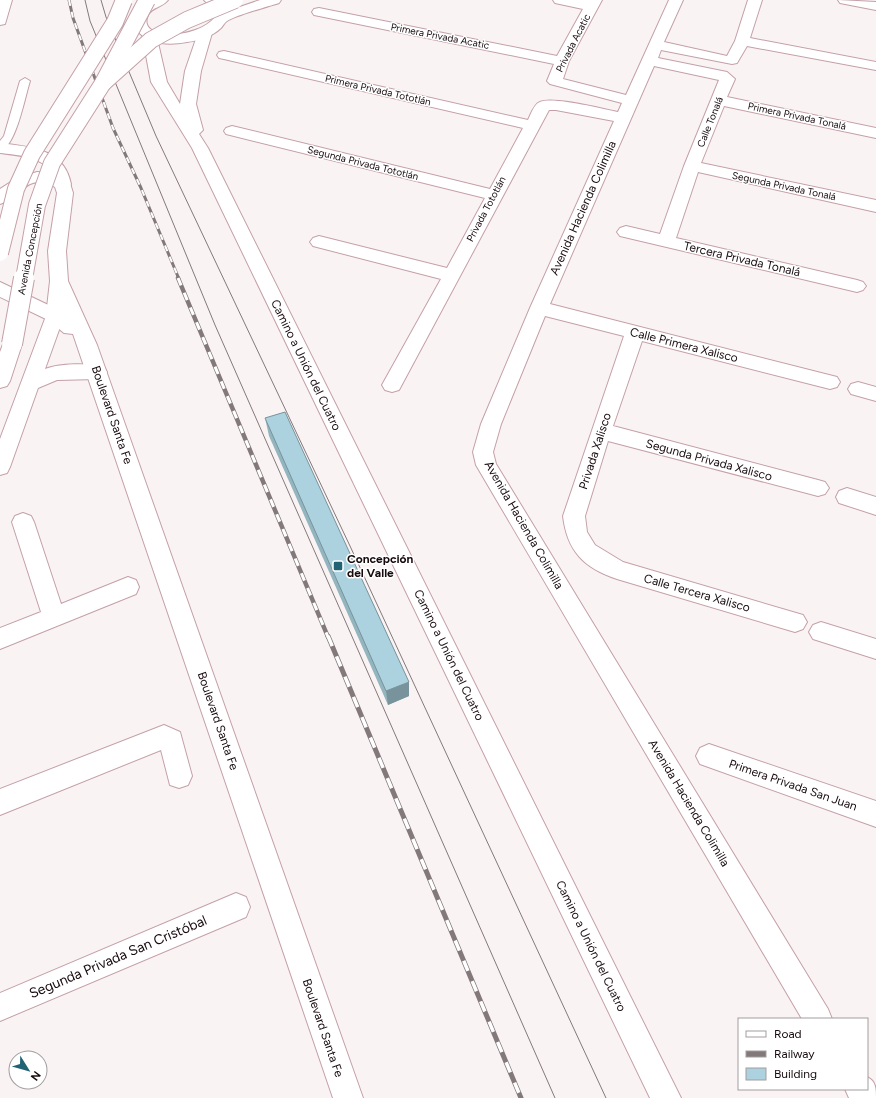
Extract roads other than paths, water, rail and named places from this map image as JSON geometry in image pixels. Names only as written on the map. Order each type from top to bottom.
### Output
[{"type":"street","points":[[0,21],[5,0]]},
{"type":"street","points":[[0,253],[16,189],[32,154],[115,22],[124,0]]},
{"type":"street","name":"Camino a Unión del Cuatro","points":[[138,0],[141,16],[140,22],[142,28],[149,34],[159,82],[200,148],[666,1098]]},
{"type":"street","points":[[103,83],[147,0]]},
{"type":"street","points":[[141,16],[146,8],[161,0]]},
{"type":"street","points":[[211,0],[219,6],[222,11],[222,18]]},
{"type":"street","points":[[103,83],[137,51],[159,35],[204,12],[235,0]]},
{"type":"street","points":[[149,34],[159,38],[182,39],[205,33],[213,29],[222,18],[274,0]]},
{"type":"street","points":[[560,0],[594,3]]},
{"type":"street","name":"Avenida Hacienda Colimilla","points":[[676,0],[539,308],[486,438],[483,452],[486,465],[817,1018]]},
{"type":"street","points":[[656,45],[728,60],[735,58],[755,0]]},
{"type":"street","points":[[845,0],[876,6]]},
{"type":"street","name":"Privada Acatic","points":[[594,3],[562,61],[554,79],[556,82],[631,101]]},
{"type":"street","name":"Primera Privada Acatic","points":[[319,12],[562,61]]},
{"type":"street","name":"Camino a Unión del Cuatro","points":[[200,148],[188,104],[193,71],[205,33]]},
{"type":"street","points":[[742,41],[876,66]]},
{"type":"street","name":"Primera Privada Tototlán","points":[[224,55],[531,125]]},
{"type":"street","name":"Calle Tonalá","points":[[649,61],[726,77],[726,81],[692,166],[666,241]]},
{"type":"street","name":"Avenida Concepción","points":[[0,381],[12,344],[37,205],[52,163],[103,83]]},
{"type":"street","name":"Primera Privada Tonalá","points":[[719,100],[876,132]]},
{"type":"street","name":"Privada Tototlán","points":[[392,384],[531,125],[542,108],[551,104],[623,118]]},
{"type":"street","name":"Segunda Privada Tototlán","points":[[232,131],[254,144],[494,195]]},
{"type":"street","points":[[0,149],[27,152],[48,159],[60,171],[65,193],[58,251],[59,281],[55,316],[32,383],[0,467]]},
{"type":"street","name":"Segunda Privada Tonalá","points":[[692,166],[876,206]]},
{"type":"street","points":[[0,199],[6,192],[22,182],[35,178],[52,178],[63,184]]},
{"type":"street","name":"Tercera Privada Tonalá","points":[[626,232],[858,286]]},
{"type":"street","points":[[319,242],[451,275]]},
{"type":"street","name":"Boulevard Santa Fe","points":[[59,281],[97,372],[348,1098]]},
{"type":"street","name":"Boulevard Santa Fe","points":[[0,288],[10,297],[39,307],[64,321],[87,345]]},
{"type":"street","name":"Calle Primera Xalisco","points":[[539,308],[830,382]]},
{"type":"street","name":"Privada Xalisco","points":[[600,561],[587,552],[581,543],[576,533],[574,516],[601,431],[635,333]]},
{"type":"street","points":[[32,383],[55,373],[97,372]]},
{"type":"street","name":"Segunda Privada Xalisco","points":[[601,431],[818,488]]},
{"type":"street","points":[[847,497],[876,506]]},
{"type":"street","points":[[23,522],[54,617]]},
{"type":"street","name":"Calle Tercera Xalisco","points":[[600,561],[617,570],[795,622]]},
{"type":"street","points":[[0,639],[128,588]]},
{"type":"street","points":[[821,632],[876,649]]},
{"type":"street","points":[[0,802],[164,737],[171,740],[179,776]]},
{"type":"street","name":"Primera Privada San Juan","points":[[709,756],[876,814]]},
{"type":"street","name":"Segunda Privada San Cristóbal","points":[[0,1007],[236,907]]},
{"type":"lane","points":[[0,149],[9,136],[25,81]]},
{"type":"tram line","points":[[85,0],[90,21],[215,325],[555,1098]]},
{"type":"tram line","points":[[101,0],[106,17],[156,136],[350,546],[606,1098]]},
{"type":"railway","points":[[69,0],[73,18],[113,128],[141,188],[179,279]]},
{"type":"railway","points":[[178,278],[328,637]]},
{"type":"railway","points":[[328,636],[521,1098]]},
{"type":"place","name":"Concepción del Valle","points":[[338,566]]}]
